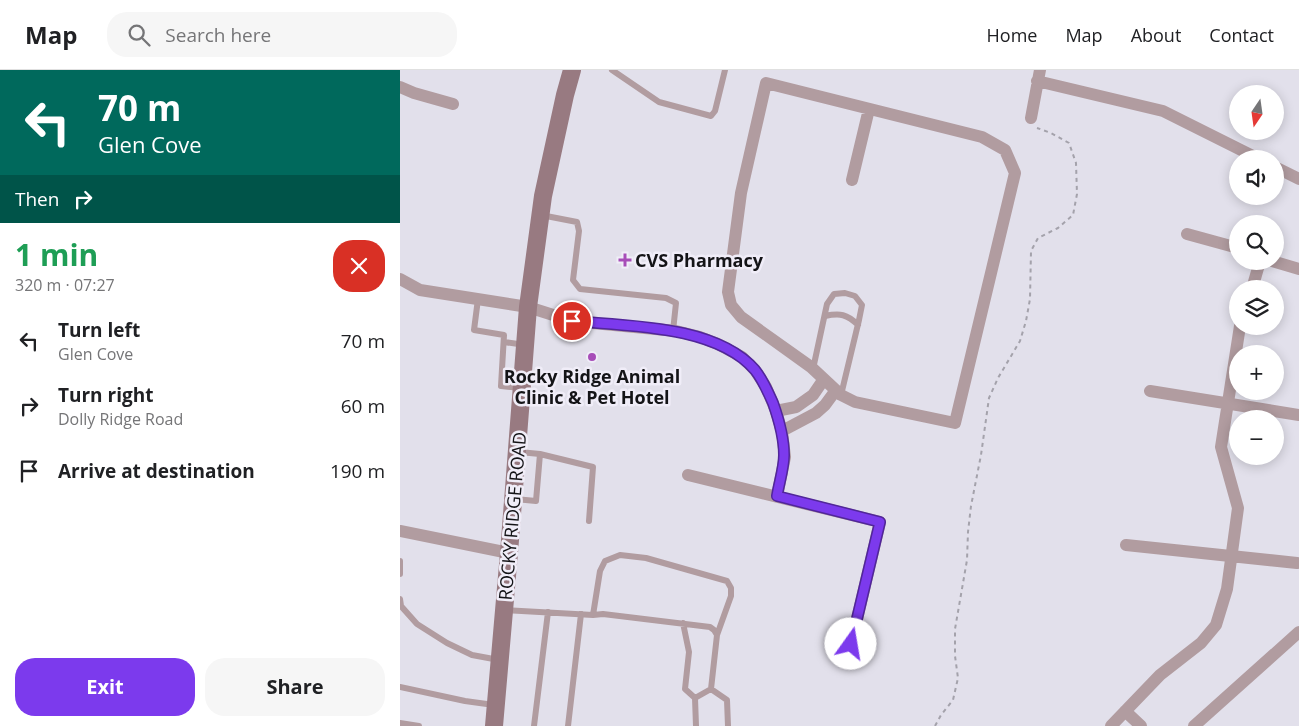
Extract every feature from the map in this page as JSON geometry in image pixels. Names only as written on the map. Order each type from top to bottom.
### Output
[{"type":"main road","name":"ROCKY RIDGE ROAD","points":[[494,726],[514,499],[528,307],[543,196],[564,94],[572,70]]},
{"type":"street","points":[[1031,118],[1038,76],[1163,110],[1241,150]]},
{"type":"street","points":[[766,83],[982,137],[1005,150],[1015,173],[955,423],[856,402],[838,393],[813,370],[741,316],[731,305],[728,292],[741,193],[766,83]]},
{"type":"street","points":[[400,87],[453,104]]},
{"type":"street","points":[[852,180],[869,109]]},
{"type":"street","points":[[1284,172],[1299,179]]},
{"type":"street","points":[[1187,234],[1229,246]]},
{"type":"street","points":[[1284,265],[1299,269]]},
{"type":"street","points":[[400,279],[420,290],[528,307],[572,321],[673,331],[700,337],[718,344],[742,358],[755,370],[766,387],[776,412],[782,431],[784,457],[777,496]]},
{"type":"street","points":[[1111,726],[1160,675],[1201,643],[1216,625],[1228,589],[1238,508],[1221,447],[1238,335]]},
{"type":"street","points":[[776,412],[796,408],[813,395],[824,379]]},
{"type":"street","points":[[1150,392],[1299,416]]},
{"type":"street","points":[[782,431],[816,413],[838,393]]},
{"type":"street","points":[[688,475],[880,522],[847,661]]},
{"type":"street","points":[[400,531],[509,553]]},
{"type":"street","points":[[1126,544],[1297,563]]},
{"type":"street","points":[[1194,726],[1299,632]]},
{"type":"street","points":[[1124,711],[1140,726]]},
{"type":"lane","points":[[612,70],[659,102],[711,116],[715,111],[725,70]]},
{"type":"lane","points":[[540,214],[577,222],[579,231],[573,280],[580,288],[666,298],[676,304],[673,331]]},
{"type":"lane","points":[[813,370],[827,304],[834,294],[846,293],[855,296],[862,305],[838,393]]},
{"type":"lane","points":[[478,299],[474,330],[504,335],[501,386],[522,388]]},
{"type":"lane","points":[[825,316],[838,314],[846,316],[858,324]]},
{"type":"lane","points":[[504,342],[525,345]]},
{"type":"lane","points":[[517,452],[540,454],[593,467],[589,521]]},
{"type":"lane","points":[[514,499],[536,500],[540,454]]},
{"type":"lane","points":[[592,615],[600,571],[605,561],[620,555],[646,558],[727,581],[731,588],[731,596],[717,635],[711,689]]},
{"type":"lane","points":[[400,561],[400,574]]},
{"type":"lane","points":[[400,599],[401,606],[417,624],[447,643],[472,655],[500,660]]},
{"type":"lane","points":[[504,610],[603,614],[684,623],[710,627],[717,635]]},
{"type":"lane","points":[[534,726],[548,612]]},
{"type":"lane","points":[[568,726],[582,614]]},
{"type":"lane","points":[[684,623],[689,652],[685,689],[695,698],[696,726]]},
{"type":"lane","points":[[400,687],[465,701],[496,705]]},
{"type":"lane","points":[[695,698],[711,689]]},
{"type":"lane","points":[[711,689],[727,700],[728,726]]},
{"type":"lane","points":[[400,723],[419,726]]},
{"type":"path","points":[[935,726],[941,715],[954,700],[958,678],[955,656],[955,629],[967,560],[970,506],[981,455],[989,398],[998,378],[1020,341],[1026,321],[1030,299],[1031,251],[1038,238],[1058,228],[1073,215],[1077,194],[1076,163],[1070,143],[1051,133],[1031,126],[1031,118]]},
{"type":"place","name":"CVS Pharmacy","points":[[625,260]]},
{"type":"place","name":"Rocky Ridge Animal Clinic & Pet Hotel","points":[[592,357]]},
{"type":"route","points":[[572,321],[676,331],[700,337],[718,344],[742,358],[755,370],[766,387],[782,432],[784,457],[777,496],[880,522],[851,644]]}]
